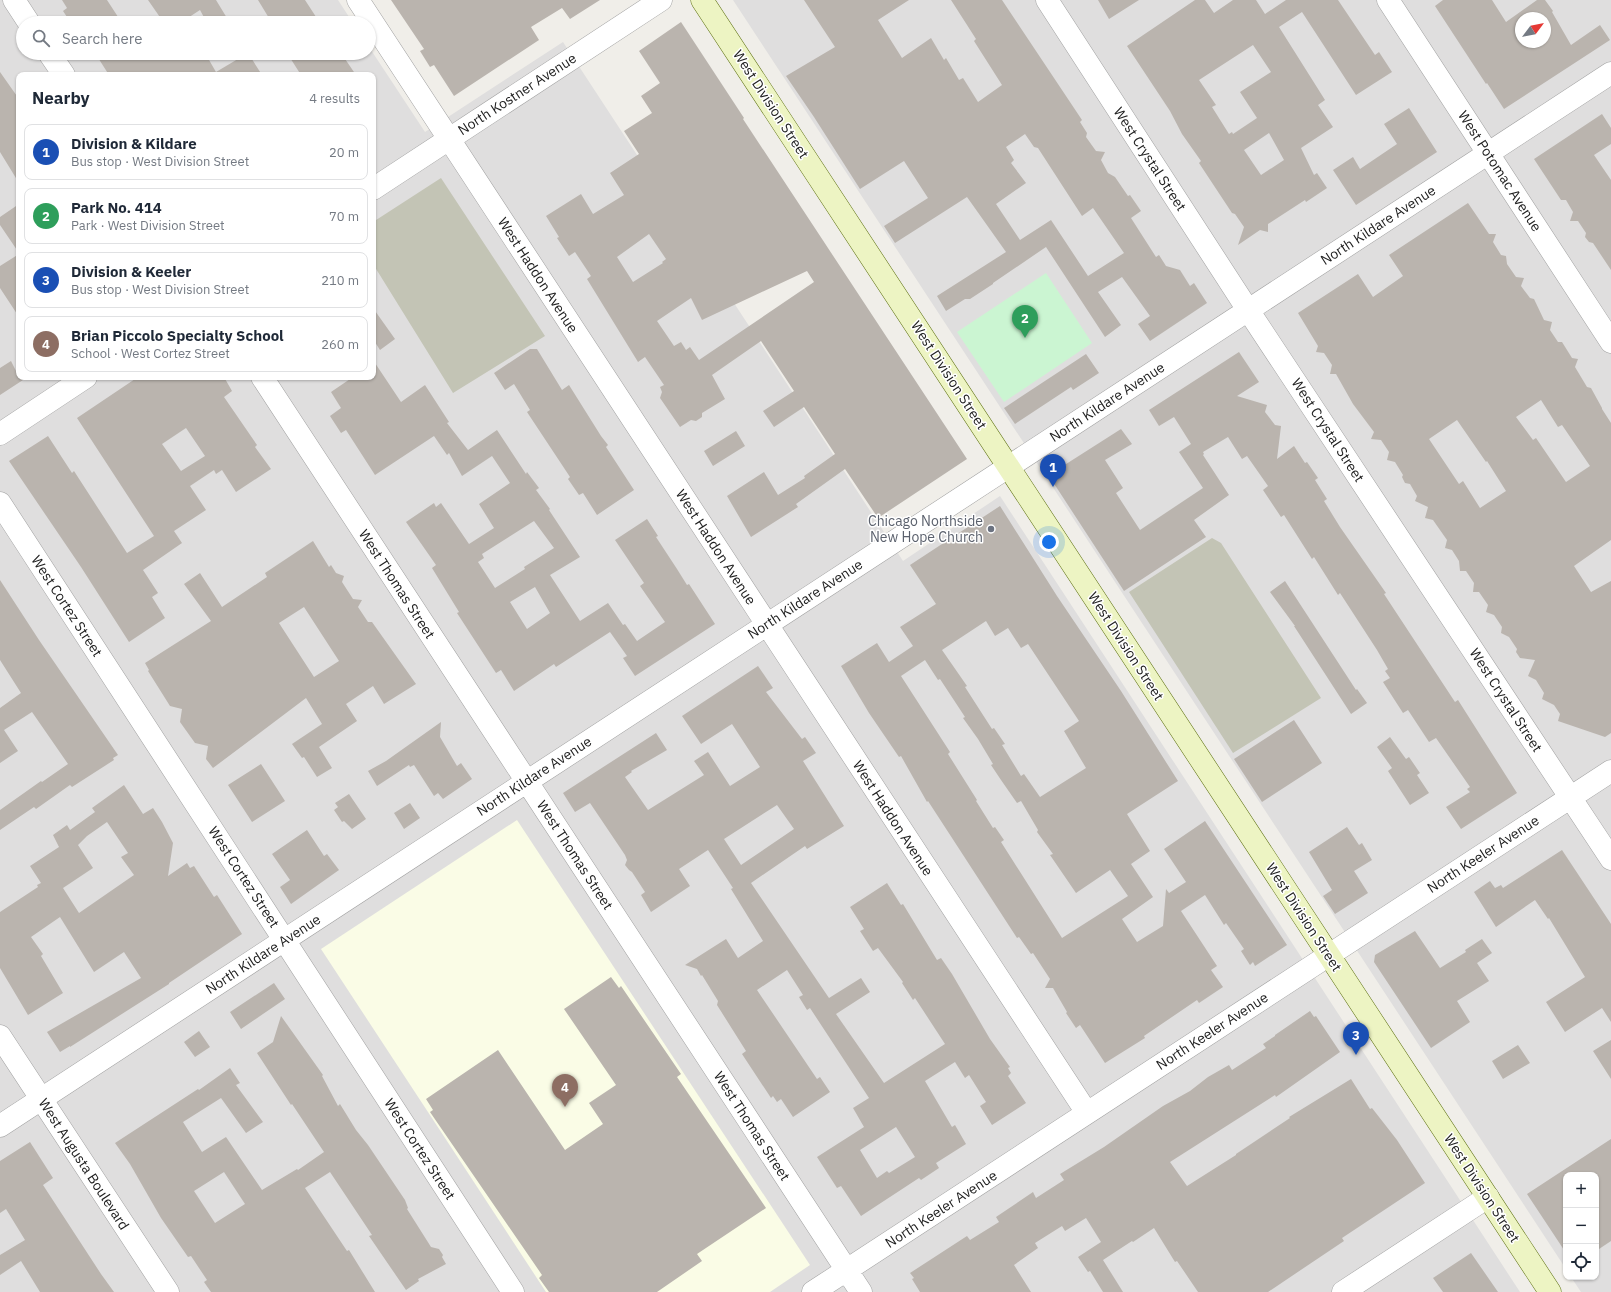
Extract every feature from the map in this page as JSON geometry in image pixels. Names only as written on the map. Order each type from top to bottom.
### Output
[{"type":"main road","name":"West Division Street","points":[[702,0],[1550,1292]]},
{"type":"street","points":[[14,0],[24,16]]},
{"type":"street","name":"West Haddon Avenue","points":[[358,0],[368,16]]},
{"type":"street","name":"North Kostner Avenue","points":[[376,187],[661,0]]},
{"type":"street","name":"West Crystal Street","points":[[1047,0],[1248,310],[1611,859]]},
{"type":"street","name":"West Potomac Avenue","points":[[1388,0],[1611,342]]},
{"type":"street","name":"West Haddon Avenue","points":[[376,27],[1087,1113]]},
{"type":"street","points":[[54,60],[62,72]]},
{"type":"street","name":"North Kildare Avenue","points":[[0,1126],[1611,73]]},
{"type":"street","points":[[0,434],[81,380]]},
{"type":"street","name":"West Thomas Street","points":[[264,380],[861,1292]]},
{"type":"street","name":"West Cortez Street","points":[[0,503],[513,1292]]},
{"type":"street","name":"North Keeler Avenue","points":[[813,1292],[1611,771]]},
{"type":"street","name":"West Augusta Boulevard","points":[[0,1036],[168,1292]]},
{"type":"street","points":[[1343,1292],[1488,1197]]},
{"type":"shaded area","points":[[0,0],[338,0],[348,16],[16,16],[16,60],[376,60],[376,58],[425,132],[563,42],[903,561],[1000,496],[1520,1292],[0,1292]]},
{"type":"shaded area","points":[[733,0],[1611,0],[1611,1292],[1581,1292],[1573,1280],[1599,1280],[1599,1172],[1563,1172],[1563,1264]]},
{"type":"shaded area","points":[[441,178],[545,336],[453,393],[376,269],[376,220]]},
{"type":"shaded area","points":[[1212,538],[1221,543],[1321,698],[1233,753],[1129,592]]},
{"type":"shaded area","points":[[517,820],[810,1265],[770,1292],[546,1292],[321,949]]},
{"type":"green space","points":[[1046,273],[1092,343],[1004,402],[957,332]]},
{"type":"building","points":[[62,0],[107,0],[117,16],[66,16],[63,11],[67,8]]},
{"type":"building","points":[[148,0],[216,0],[226,16],[203,16],[200,10],[191,16],[159,16]]},
{"type":"building","points":[[258,0],[305,0],[315,16],[268,16]]},
{"type":"building","points":[[391,0],[600,0],[570,19],[562,8],[531,27],[539,40],[454,96],[434,65],[430,67],[420,51],[424,49]]},
{"type":"building","points":[[804,0],[909,0],[878,20],[902,58],[931,38],[944,60],[946,58],[959,80],[963,78],[978,102],[1002,85],[974,41],[976,39],[951,0],[1002,0],[1082,120],[1080,122],[1087,133],[1086,137],[1096,151],[1105,152],[1101,160],[1108,173],[1115,177],[1128,196],[1130,195],[1141,211],[1131,218],[1156,257],[1159,255],[1166,266],[1180,270],[1190,286],[1194,283],[1207,303],[1150,341],[1138,324],[1150,316],[1122,277],[1098,292],[1121,325],[1105,337],[1046,247],[970,299],[965,299],[946,311],[937,296],[1006,252],[967,197],[895,243],[884,226],[928,198],[904,161],[860,189],[786,76],[835,47]],"holes":[[[1025,134],[1034,147],[1038,148],[1082,216],[1093,208],[1124,253],[1088,276],[1051,220],[1020,240],[996,204],[1026,183],[1011,163],[1014,160],[1006,147]]]},
{"type":"building","points":[[1098,0],[1139,0],[1109,19]]},
{"type":"building","points":[[1195,0],[1205,0],[1214,13],[1233,0],[1256,0],[1265,14],[1286,0],[1338,0],[1375,55],[1379,52],[1392,72],[1356,95],[1302,12],[1279,27],[1325,100],[1318,105],[1333,127],[1301,148],[1314,175],[1317,173],[1327,188],[1306,202],[1305,200],[1268,224],[1268,232],[1260,230],[1238,245],[1244,227],[1235,214],[1232,213],[1199,163],[1201,161],[1182,134],[1170,111],[1127,46]],"holes":[[[1253,45],[1271,72],[1240,92],[1257,118],[1233,134],[1232,132],[1229,134],[1212,107],[1216,105],[1199,80]],[[1269,133],[1284,160],[1261,175],[1244,150]]]},
{"type":"building","points":[[1443,0],[1492,0],[1506,22],[1515,16],[1515,48],[1551,48],[1551,12],[1520,12],[1537,0],[1545,0],[1553,11],[1552,12],[1571,45],[1600,25],[1610,40],[1504,109],[1487,83],[1486,84],[1435,6]]},
{"type":"building","points":[[681,22],[744,118],[743,119],[967,459],[878,518],[845,469],[796,504],[798,507],[751,537],[727,496],[764,472],[778,495],[805,478],[804,476],[835,454],[804,407],[774,427],[763,411],[794,391],[761,341],[712,375],[725,399],[702,413],[702,417],[696,421],[691,420],[680,427],[660,398],[662,392],[660,387],[664,385],[645,357],[638,362],[587,279],[591,276],[575,252],[569,256],[557,238],[559,237],[546,216],[581,194],[593,214],[624,195],[610,173],[639,154],[624,131],[652,113],[641,96],[660,83],[639,51]],"holes":[[[649,234],[666,259],[662,262],[663,263],[633,282],[617,257]],[[807,271],[814,282],[699,360],[690,347],[686,350],[681,342],[674,346],[657,321],[691,298],[702,320]]]},
{"type":"building","points":[[99,60],[209,60],[216,72],[107,72]]},
{"type":"building","points":[[236,60],[252,60],[260,72],[216,72]]},
{"type":"building","points":[[291,60],[346,60],[354,72],[299,72]]},
{"type":"building","points":[[0,72],[16,95],[16,178],[0,152]]},
{"type":"building","points":[[1409,108],[1437,152],[1356,205],[1333,170],[1353,157],[1360,169],[1397,144],[1384,124]]},
{"type":"building","points":[[1602,114],[1611,128],[1611,144],[1594,155],[1611,180],[1611,270],[1593,243],[1589,242],[1585,237],[1586,233],[1578,221],[1570,221],[1573,212],[1566,200],[1561,200],[1534,159]]},
{"type":"building","points":[[1468,203],[1489,234],[1496,234],[1493,242],[1501,255],[1506,256],[1507,264],[1516,277],[1524,278],[1521,286],[1530,298],[1534,299],[1544,320],[1552,322],[1550,330],[1558,342],[1562,342],[1572,358],[1578,359],[1575,367],[1587,387],[1591,388],[1611,423],[1611,540],[1574,566],[1591,592],[1611,581],[1611,733],[1605,737],[1558,721],[1560,714],[1554,705],[1542,699],[1544,693],[1536,680],[1528,676],[1535,660],[1520,658],[1516,652],[1517,649],[1509,637],[1501,633],[1502,627],[1494,615],[1486,612],[1488,605],[1479,592],[1473,592],[1474,583],[1466,571],[1460,571],[1459,561],[1452,550],[1445,548],[1447,540],[1433,520],[1425,518],[1428,507],[1415,501],[1417,496],[1410,484],[1405,483],[1402,477],[1403,475],[1395,462],[1387,460],[1389,452],[1381,440],[1371,439],[1374,432],[1353,404],[1336,374],[1330,374],[1332,365],[1324,353],[1316,352],[1318,346],[1298,313],[1358,274],[1373,297],[1403,276],[1389,255]],"holes":[[[1541,400],[1558,427],[1562,425],[1590,466],[1566,482],[1536,438],[1533,440],[1516,417]],[[1457,420],[1486,462],[1487,461],[1506,491],[1480,508],[1463,481],[1459,484],[1429,439]]]},
{"type":"building","points":[[16,206],[16,249],[0,225],[0,217]]},
{"type":"building","points":[[16,256],[16,312],[0,288],[0,266]]},
{"type":"building","points":[[376,312],[395,339],[380,350],[376,344]]},
{"type":"building","points":[[530,349],[537,349],[562,390],[569,385],[608,445],[606,447],[634,490],[597,515],[583,493],[579,495],[568,479],[570,477],[527,412],[530,410],[514,384],[505,390],[494,373]]},
{"type":"building","points":[[1239,352],[1259,382],[1237,396],[1267,405],[1265,412],[1275,425],[1281,426],[1277,459],[1294,446],[1305,463],[1307,462],[1318,478],[1315,480],[1327,499],[1324,501],[1340,527],[1386,593],[1384,594],[1455,702],[1458,700],[1517,793],[1461,829],[1446,807],[1470,792],[1467,789],[1470,787],[1436,738],[1429,742],[1408,710],[1403,713],[1383,682],[1390,678],[1385,671],[1388,669],[1377,650],[1340,593],[1338,595],[1314,557],[1312,559],[1284,515],[1281,517],[1263,490],[1268,486],[1247,456],[1242,459],[1228,437],[1203,452],[1203,455],[1229,495],[1194,520],[1206,537],[1124,591],[1051,479],[1052,473],[1121,429],[1132,444],[1105,460],[1123,488],[1116,493],[1140,530],[1203,488],[1179,452],[1191,444],[1174,417],[1159,426],[1149,410]]},
{"type":"building","points":[[1086,354],[1099,373],[1073,390],[1071,387],[1015,424],[1004,408]]},
{"type":"building","points":[[11,361],[16,371],[16,380],[23,380],[0,395],[0,368]]},
{"type":"building","points":[[376,364],[401,402],[425,385],[449,422],[447,423],[468,450],[497,430],[526,474],[527,472],[539,488],[536,490],[550,509],[549,510],[580,557],[550,575],[580,621],[608,603],[623,625],[625,624],[637,641],[665,622],[640,586],[644,583],[615,540],[647,519],[658,536],[656,537],[687,585],[689,584],[715,624],[635,676],[623,658],[627,656],[610,632],[556,667],[554,664],[514,691],[501,670],[496,673],[457,613],[459,612],[432,568],[436,565],[406,522],[434,503],[436,507],[441,503],[469,544],[494,528],[479,504],[510,483],[492,456],[462,476],[449,453],[447,455],[434,436],[375,475],[346,430],[341,433],[330,416],[341,408],[331,392],[349,380],[376,380]],"holes":[[[534,521],[554,548],[495,588],[478,562],[484,558],[482,554]],[[535,587],[550,613],[527,629],[510,602]]]},
{"type":"building","points":[[134,380],[226,380],[232,391],[224,397],[257,445],[255,447],[271,469],[236,492],[222,470],[216,474],[214,470],[190,486],[206,510],[174,531],[182,543],[143,570],[158,593],[152,597],[165,618],[129,642],[81,567],[9,461],[48,436],[72,473],[74,471],[127,553],[154,536],[77,418]],"holes":[[[186,428],[205,456],[181,471],[162,444]]]},
{"type":"building","points":[[736,431],[745,446],[713,466],[704,451]]},
{"type":"building","points":[[1000,506],[1178,781],[1127,814],[1150,851],[1131,864],[1153,897],[1122,919],[1137,942],[1163,926],[1166,889],[1169,893],[1186,882],[1164,849],[1205,821],[1287,945],[1255,966],[1253,962],[1250,965],[1241,951],[1244,949],[1226,923],[1224,925],[1205,895],[1181,911],[1217,966],[1211,970],[1223,987],[1199,1003],[1197,1000],[1144,1036],[1145,1038],[1105,1063],[1080,1025],[1076,1028],[1053,988],[1045,988],[1050,979],[1033,953],[1031,954],[1019,937],[1017,938],[928,801],[927,802],[901,756],[899,757],[869,713],[841,666],[877,643],[889,662],[913,646],[900,627],[936,604],[910,565]],"holes":[[[986,621],[995,636],[1008,628],[1021,648],[1028,644],[1079,721],[1064,731],[1086,768],[1040,797],[1024,774],[1021,776],[1002,745],[1005,744],[994,728],[992,729],[965,687],[967,686],[942,650]],[[925,660],[938,680],[940,679],[965,717],[963,718],[978,739],[993,764],[991,765],[1001,780],[1017,803],[1021,801],[1038,830],[1037,832],[1053,854],[1050,855],[1076,893],[1110,870],[1128,896],[1062,938],[1001,842],[1004,840],[995,827],[993,828],[976,801],[977,800],[948,754],[950,752],[901,676]]]},
{"type":"building","points":[[313,541],[329,567],[331,565],[336,573],[344,576],[342,582],[353,599],[362,600],[358,607],[368,622],[372,622],[416,684],[384,704],[373,686],[346,704],[357,721],[319,747],[332,768],[317,777],[304,757],[302,758],[292,744],[322,724],[306,698],[213,768],[206,759],[208,746],[195,743],[180,722],[182,709],[170,706],[148,671],[149,670],[145,663],[211,621],[184,584],[200,573],[222,607],[267,577],[265,573]],"holes":[[[304,607],[339,661],[314,677],[279,623]]]},
{"type":"building","points":[[0,580],[39,640],[118,755],[113,758],[114,760],[72,787],[70,785],[36,809],[34,807],[0,830],[0,810],[68,764],[32,712],[4,730],[18,751],[0,763],[0,708],[21,693],[0,660]]},
{"type":"building","points":[[1285,581],[1356,690],[1357,689],[1367,703],[1351,714],[1295,626],[1270,592]]},
{"type":"building","points":[[758,666],[773,688],[766,692],[802,739],[805,737],[816,753],[803,761],[844,826],[807,849],[805,846],[751,883],[829,998],[861,978],[870,992],[836,1014],[884,1083],[945,1044],[915,998],[913,1000],[902,983],[903,982],[878,948],[873,951],[860,931],[864,929],[850,907],[887,883],[901,905],[903,904],[937,960],[941,958],[952,974],[990,1039],[1010,1067],[1008,1068],[1011,1073],[1008,1076],[1026,1103],[992,1125],[980,1106],[986,1102],[969,1075],[965,1078],[955,1062],[925,1081],[952,1127],[955,1125],[966,1144],[936,1163],[939,1168],[921,1180],[919,1178],[861,1216],[841,1186],[837,1188],[817,1157],[864,1127],[853,1108],[869,1098],[810,1008],[807,1010],[799,997],[803,995],[787,970],[757,990],[817,1079],[820,1077],[830,1092],[793,1117],[781,1099],[777,1102],[773,1096],[771,1098],[742,1054],[746,1051],[717,1005],[718,1001],[702,975],[701,976],[697,969],[685,965],[726,939],[738,958],[763,941],[731,889],[733,888],[708,850],[679,869],[690,886],[651,912],[641,895],[645,892],[632,872],[625,865],[627,860],[625,855],[590,803],[575,812],[563,793],[656,733],[667,750],[631,771],[632,772],[625,777],[648,810],[704,775],[694,761],[708,752],[730,786],[760,767],[732,724],[701,744],[682,716]],"holes":[[[777,805],[794,829],[741,865],[724,839]],[[896,1127],[915,1157],[889,1173],[887,1171],[877,1178],[860,1150]]]},
{"type":"building","points":[[1294,720],[1322,763],[1262,802],[1234,759]]},
{"type":"building","points":[[441,722],[440,737],[457,766],[461,763],[472,779],[443,799],[438,793],[434,796],[414,765],[410,767],[409,765],[377,786],[368,771],[386,761]]},
{"type":"building","points":[[1390,737],[1406,759],[1409,757],[1420,773],[1417,775],[1429,793],[1410,805],[1388,771],[1392,768],[1377,747]]},
{"type":"building","points":[[261,764],[285,801],[252,822],[228,785]]},
{"type":"building","points":[[124,785],[143,814],[153,808],[173,843],[168,876],[187,863],[190,868],[194,866],[214,897],[217,895],[242,934],[169,984],[60,1052],[47,1032],[141,978],[124,952],[94,972],[60,917],[31,937],[43,954],[41,956],[63,993],[28,1015],[0,968],[0,912],[38,887],[37,885],[41,883],[30,866],[59,847],[53,835],[67,825],[70,830],[95,812],[92,808]],"holes":[[[107,822],[128,853],[121,857],[134,875],[79,913],[63,888],[93,868],[78,845],[87,836]]]},
{"type":"building","points":[[349,794],[366,819],[352,829],[344,821],[342,822],[334,810],[338,807],[335,803]]},
{"type":"building","points":[[410,803],[420,818],[404,829],[394,813]]},
{"type":"building","points":[[1347,827],[1359,845],[1362,843],[1372,860],[1354,871],[1368,893],[1335,914],[1323,896],[1332,890],[1309,852]]},
{"type":"building","points":[[307,830],[324,856],[327,854],[339,870],[291,904],[280,887],[290,880],[272,854]]},
{"type":"building","points":[[1562,850],[1611,924],[1611,1022],[1602,1008],[1565,1032],[1546,1002],[1585,977],[1549,918],[1548,919],[1535,900],[1496,927],[1474,892],[1490,881],[1495,888],[1501,885],[1503,888]]},
{"type":"building","points":[[1415,931],[1440,968],[1466,952],[1465,950],[1482,939],[1492,953],[1477,963],[1489,981],[1457,1001],[1470,1022],[1431,1048],[1374,962],[1375,955]]},
{"type":"building","points":[[611,977],[619,988],[621,986],[681,1074],[677,1077],[766,1208],[697,1254],[702,1261],[657,1292],[549,1292],[539,1278],[542,1275],[430,1112],[433,1110],[426,1099],[498,1050],[565,1150],[603,1124],[589,1103],[616,1085],[564,1009]]},
{"type":"building","points":[[274,983],[285,999],[241,1029],[230,1012]]},
{"type":"building","points":[[1310,1011],[1314,1017],[1316,1016],[1340,1052],[1276,1097],[1275,1095],[1170,1162],[1187,1186],[1236,1155],[1290,1118],[1289,1117],[1351,1079],[1370,1109],[1372,1108],[1397,1140],[1425,1183],[1342,1238],[1344,1241],[1268,1292],[1198,1292],[1177,1261],[1175,1262],[1154,1228],[1103,1260],[1123,1292],[1103,1292],[1090,1271],[1088,1272],[1078,1257],[1101,1242],[1086,1218],[1065,1231],[1062,1226],[1035,1243],[1038,1248],[1014,1265],[1031,1292],[920,1292],[912,1279],[914,1278],[910,1273],[967,1236],[970,1240],[999,1222],[996,1217],[1033,1192],[1036,1198],[1064,1180],[1060,1174],[1104,1147],[1163,1106],[1190,1091],[1208,1077],[1229,1065],[1232,1070],[1266,1048],[1263,1044]]},
{"type":"building","points":[[281,1016],[323,1075],[322,1076],[338,1106],[340,1104],[356,1130],[368,1145],[405,1200],[407,1209],[431,1247],[439,1249],[446,1264],[418,1279],[419,1281],[406,1290],[369,1236],[372,1235],[330,1172],[305,1188],[347,1251],[349,1250],[375,1292],[211,1292],[204,1282],[207,1280],[191,1256],[188,1257],[161,1218],[130,1164],[115,1143],[198,1089],[199,1090],[230,1068],[240,1083],[236,1085],[263,1122],[246,1133],[221,1098],[183,1122],[202,1152],[226,1137],[262,1190],[297,1169],[298,1170],[324,1152],[257,1053],[273,1042]],"holes":[[[224,1172],[245,1204],[215,1223],[194,1191]]]},
{"type":"building","points":[[199,1031],[210,1047],[195,1057],[184,1042]]},
{"type":"building","points":[[1611,1040],[1611,1079],[1593,1051]]},
{"type":"building","points":[[1518,1045],[1530,1063],[1503,1079],[1492,1061]]},
{"type":"building","points":[[1611,1139],[1611,1241],[1599,1249],[1599,1172],[1563,1172],[1563,1248],[1527,1194]]},
{"type":"building","points":[[30,1142],[53,1178],[43,1185],[114,1292],[40,1292],[21,1261],[0,1275],[0,1255],[25,1240],[6,1209],[0,1213],[0,1161]]},
{"type":"building","points":[[1471,1253],[1498,1292],[1443,1292],[1433,1278]]},
{"type":"place","name":"Park No. 414","points":[[1025,338]]},
{"type":"place","name":"Division & Kildare","points":[[1053,487]]},
{"type":"place","name":"Chicago Northside New Hope Church","points":[[991,529]]},
{"type":"place","name":"Division & Keeler","points":[[1356,1055]]},
{"type":"place","name":"Brian Piccolo Specialty School","points":[[565,1107]]}]
